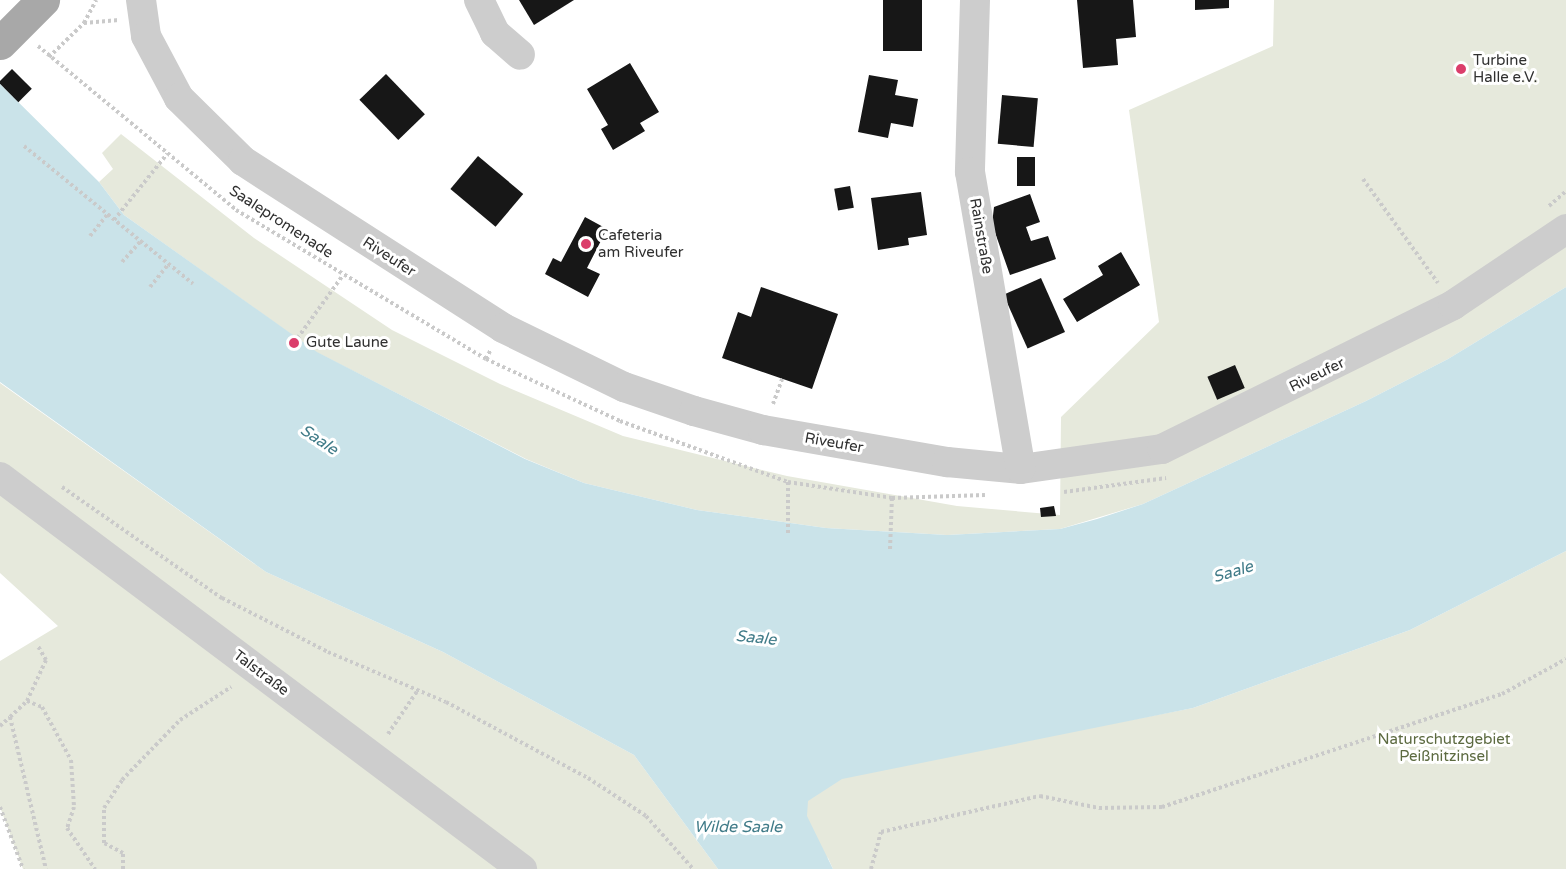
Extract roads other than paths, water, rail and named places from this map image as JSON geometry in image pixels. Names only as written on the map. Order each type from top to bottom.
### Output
[{"type":"main road","points":[[0,43],[43,0]]},
{"type":"street","points":[[479,0],[495,33],[520,55]]},
{"type":"street","name":"Rainstraße","points":[[975,0],[970,172],[1020,469]]},
{"type":"street","name":"Riveufer","points":[[141,9],[158,61],[179,98],[243,161],[503,328],[624,387],[763,430],[947,462],[1020,469],[1162,449],[1453,304],[1566,229]]},
{"type":"street","name":"Talstraße","points":[[0,477],[522,869]]},
{"type":"water","points":[[0,84],[99,182],[124,215],[317,352],[525,459],[584,483],[697,510],[826,528],[947,535],[1060,529],[1097,519],[1143,504],[1366,401],[1448,359],[1566,287],[1566,551],[1410,630],[1193,708],[842,779],[808,801],[807,816],[833,869],[718,869],[634,755],[443,652],[266,572],[0,382]]},
{"type":"tram line","points":[[0,34],[34,0]]},
{"type":"tram line","points":[[0,54],[56,0]]},
{"type":"place","name":"Turbine Halle e.V.","points":[[1461,69]]},
{"type":"place","name":"Cafeteria am Riveufer","points":[[586,244]]},
{"type":"place","name":"Gute Laune","points":[[294,343]]},
{"type":"water label","name":"Saale","points":[[319,440]]},
{"type":"water label","name":"Saale","points":[[1233,572]]},
{"type":"water label","name":"Saale","points":[[756,638]]},
{"type":"water label","name":"Wilde Saale","points":[[738,827]]},
{"type":"park label","name":"Naturschutzgebiet Peißnitzinsel","points":[[1444,748]]}]
